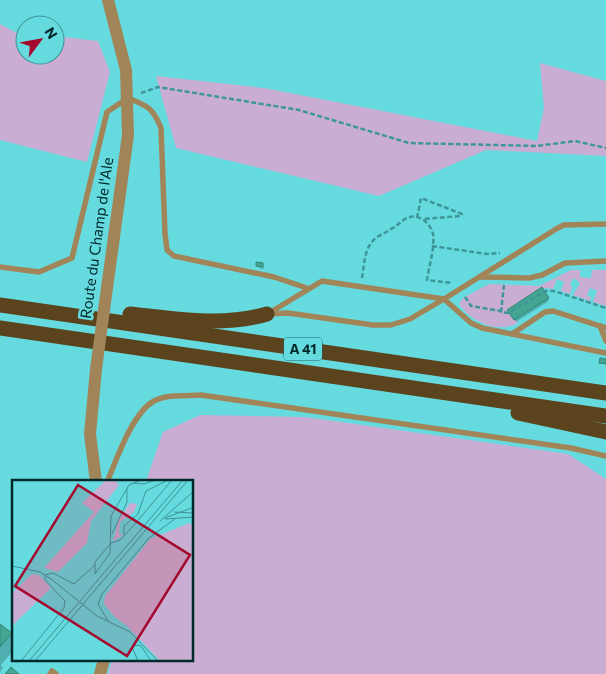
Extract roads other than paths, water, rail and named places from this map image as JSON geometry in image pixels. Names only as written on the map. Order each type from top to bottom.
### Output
[{"type":"highway","points":[[0,299],[198,320],[238,320],[267,314]]},
{"type":"highway","name":"A 41","points":[[0,305],[606,393]]},
{"type":"highway","name":"A 41","points":[[0,328],[606,416]]},
{"type":"highway","points":[[365,381],[606,432]]},
{"type":"street","name":"Route du Champ de l'Ale","points":[[96,480],[90,434],[96,369],[128,135],[126,70],[108,0]]},
{"type":"lane","points":[[0,267],[39,272],[72,258],[107,112],[128,98],[148,106],[156,116],[160,128],[164,234],[168,250],[174,256],[274,277],[308,288]]},
{"type":"lane","points":[[267,314],[288,313],[383,326],[401,322],[410,319],[444,299],[556,228],[564,225],[606,224]]},
{"type":"lane","points":[[480,277],[529,278],[542,276],[558,265],[565,263],[606,261]]},
{"type":"lane","points":[[267,314],[322,281],[444,299],[471,323],[482,328],[606,353]]},
{"type":"lane","points":[[512,334],[545,312],[554,311],[603,327],[606,340]]},
{"type":"lane","points":[[109,480],[130,432],[146,407],[154,401],[167,397],[200,395],[571,448],[606,456]]},
{"type":"lane","points":[[50,674],[52,671],[56,674]]}]
